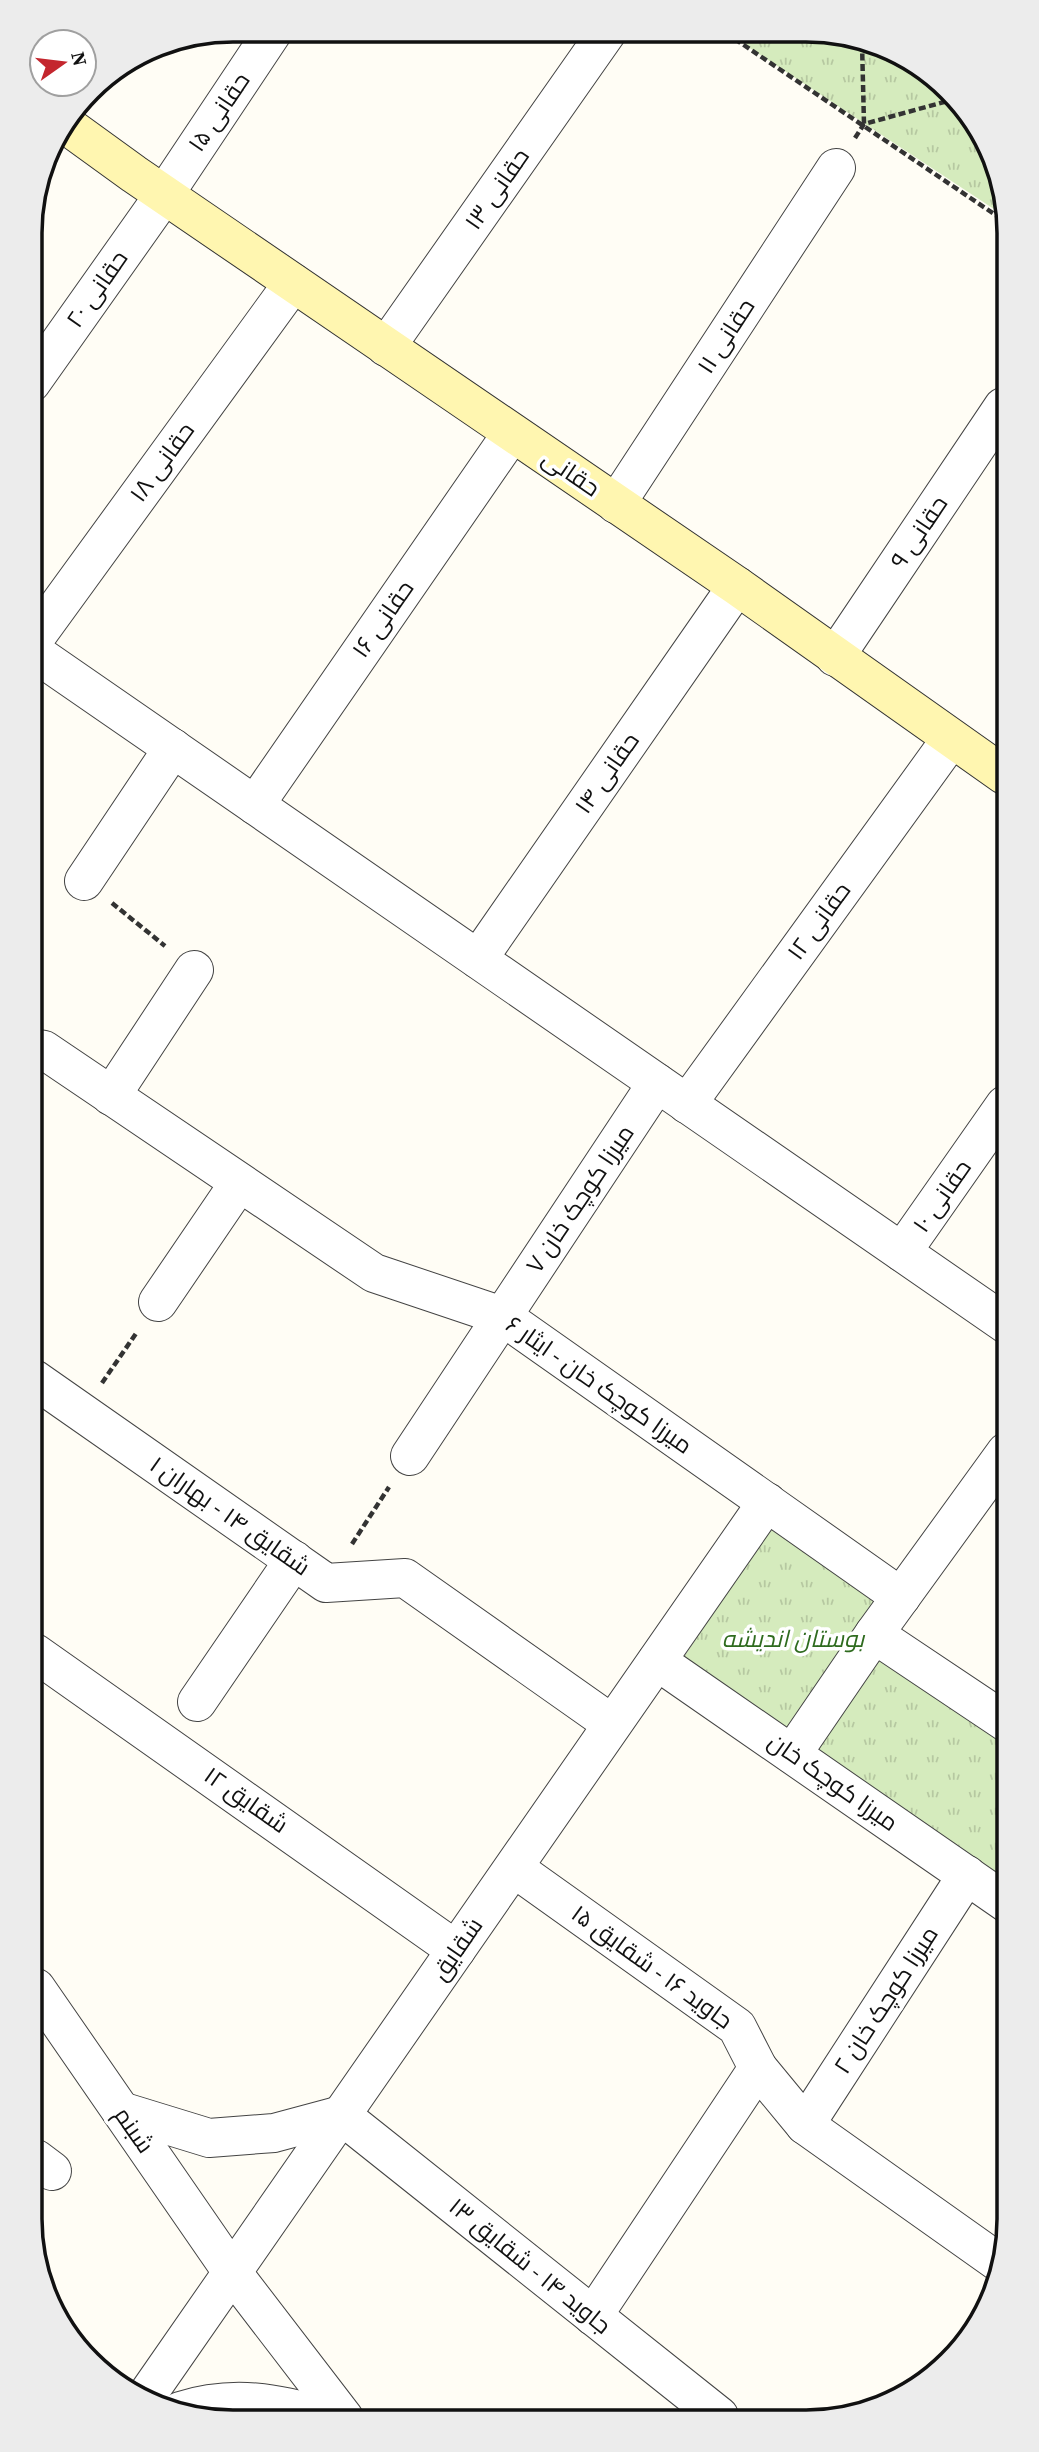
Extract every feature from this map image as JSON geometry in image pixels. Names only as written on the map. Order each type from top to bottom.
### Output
[{"type":"main road","points":[[73,130],[149,185]]},
{"type":"main road","points":[[61,151],[149,185]]},
{"type":"main road","name":"حقانی","points":[[149,185],[737,586],[997,770]]},
{"type":"street","name":"حقانی ۱۵","points":[[149,185],[264,42]]},
{"type":"street","name":"حقانی ۱۳","points":[[386,347],[600,42]]},
{"type":"street","name":"حقانی ۱۱","points":[[617,504],[836,168]]},
{"type":"street","name":"حقانی ۲۰","points":[[42,365],[149,185]]},
{"type":"street","name":"حقانی ۱۸","points":[[42,628],[293,283]]},
{"type":"street","name":"حقانی ۹","points":[[835,657],[997,416]]},
{"type":"street","name":"حقانی ۱۶","points":[[255,805],[512,433]]},
{"type":"street","name":"حقانی ۱۴","points":[[478,959],[737,586]]},
{"type":"street","points":[[42,658],[997,1318]]},
{"type":"street","name":"حقانی ۱۲","points":[[672,1093],[951,739]]},
{"type":"street","points":[[84,881],[173,748]]},
{"type":"street","points":[[111,1096],[194,970]]},
{"type":"street","name":"میرزا کوچک خان - ایثار ۶","points":[[42,1057],[111,1096],[374,1273],[502,1316],[901,1597]]},
{"type":"street","name":"میرزا کوچک خان ۷","points":[[410,1456],[502,1316],[672,1093]]},
{"type":"street","name":"حقانی ۱۰","points":[[902,1252],[997,1116]]},
{"type":"street","points":[[158,1301],[239,1183]]},
{"type":"street","name":"شقایق ۱۴ - بهاران ۱","points":[[42,1384],[326,1583],[405,1578],[612,1724]]},
{"type":"street","points":[[792,1754],[874,1634],[997,1464]]},
{"type":"street","name":"شقایق","points":[[150,2390],[767,1502]]},
{"type":"street","points":[[197,1702],[294,1560]]},
{"type":"street","points":[[874,1634],[997,1716]]},
{"type":"street","name":"شقایق ۱۲","points":[[42,1658],[456,1950]]},
{"type":"street","name":"میرزا کوچک خان","points":[[657,1661],[997,1896]]},
{"type":"street","name":"جاوید ۱۶ - شقایق ۱۵","points":[[514,1868],[737,2027],[758,2068],[805,2125],[993,2258]]},
{"type":"street","name":"میرزا کوچک خان ۲","points":[[805,2125],[967,1875]]},
{"type":"street","name":"شبنم","points":[[42,1997],[232,2272],[338,2410]]},
{"type":"street","points":[[593,2316],[758,2068]]},
{"type":"street","points":[[121,2111],[209,2138],[274,2133],[341,2115]]},
{"type":"street","name":"جاوید ۱۴ - شقایق ۱۳","points":[[341,2115],[711,2410]]},
{"type":"street","points":[[197,2406],[208,2402],[277,2403],[302,2410]]},
{"type":"path","points":[[740,42],[996,215]]},
{"type":"path","points":[[836,168],[864,124],[862,51]]},
{"type":"path","points":[[864,124],[944,102]]},
{"type":"path","points":[[84,881],[194,970]]},
{"type":"path","points":[[82,1412],[158,1301]]},
{"type":"path","points":[[326,1583],[410,1456]]},
{"type":"green space","points":[[741,42],[806,42],[843,46],[867,52],[912,74],[941,98],[958,117],[971,138],[982,160],[995,210]]},
{"type":"green space","name":"بوستان اندیشه","points":[[776,1517],[900,1606],[872,1644],[997,1726],[997,1880],[682,1660]]}]
